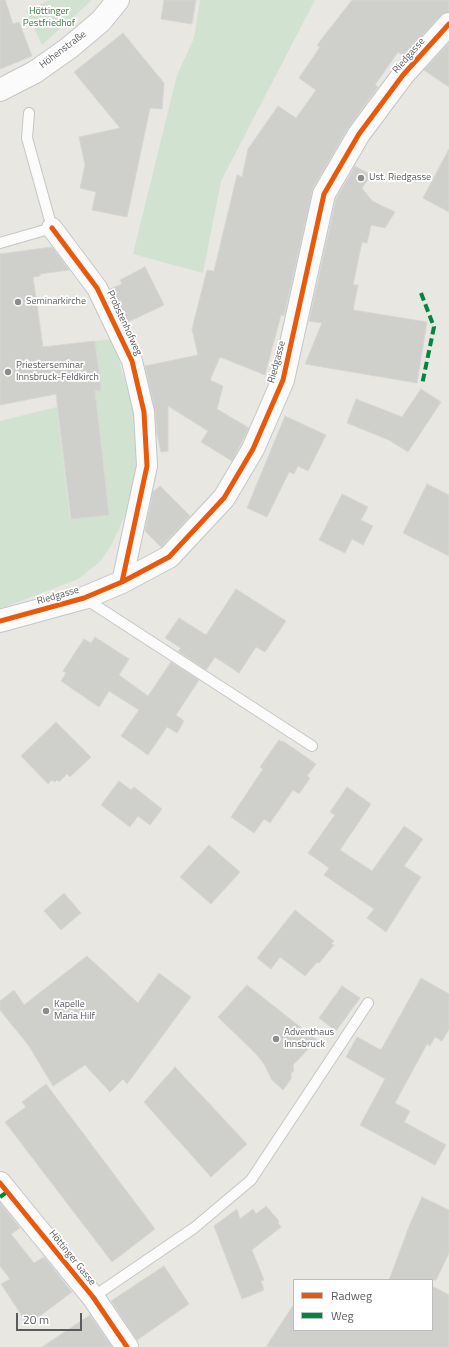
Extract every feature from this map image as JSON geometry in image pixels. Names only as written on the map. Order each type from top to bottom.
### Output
[{"type":"street","name":"Höhenstraße","points":[[0,90],[35,72],[68,48],[101,21],[118,0]]},
{"type":"street","name":"Riedgasse","points":[[0,621],[84,598],[122,582],[169,557],[224,498],[253,449],[283,380],[324,194],[359,134],[403,76],[449,24]]},
{"type":"street","name":"Probstenhofweg","points":[[52,228],[97,288],[132,361],[144,412],[147,466],[122,582]]},
{"type":"street","name":"Höttinger Gasse","points":[[0,1183],[93,1297],[127,1347]]},
{"type":"lane","points":[[0,243],[52,228],[27,138],[29,113]]},
{"type":"lane","points":[[84,598],[312,746]]},
{"type":"lane","points":[[93,1297],[194,1228],[251,1180],[368,1003]]},
{"type":"green space","name":"Höttinger Pestfriedhof","points":[[49,0],[92,0],[42,45],[26,11]]},
{"type":"green space","points":[[200,0],[315,0],[221,181],[203,273],[133,254],[177,75],[194,38]]},
{"type":"green space","points":[[113,339],[133,410],[137,437],[137,476],[129,507],[112,544],[100,562],[78,579],[0,609],[0,421],[57,407],[70,519],[109,515],[95,391],[101,391],[95,341]]},
{"type":"building","points":[[0,0],[5,0],[13,24],[19,22],[32,56],[0,69]]},
{"type":"building","points":[[164,0],[196,0],[192,24],[161,19]]},
{"type":"building","points":[[352,0],[449,0],[449,12],[440,16],[403,56],[398,52],[375,85],[378,87],[348,128],[313,188],[284,316],[281,315],[265,375],[220,357],[210,380],[223,386],[217,409],[249,428],[232,461],[201,442],[208,431],[168,406],[168,451],[161,452],[157,434],[155,410],[145,366],[198,355],[192,329],[207,270],[214,271],[237,175],[242,177],[248,149],[278,106],[296,118],[316,90],[299,78],[320,47],[317,45]]},
{"type":"building","points":[[123,33],[164,83],[162,109],[150,108],[127,217],[92,210],[96,192],[80,188],[85,165],[79,137],[120,128],[74,72]]},
{"type":"building","points":[[449,43],[449,87],[424,70]]},
{"type":"building","points":[[449,149],[449,212],[423,198]]},
{"type":"building","points":[[355,166],[371,175],[362,188],[372,201],[395,212],[385,228],[371,225],[367,243],[362,242],[353,285],[358,285],[353,310],[427,322],[417,383],[305,364],[322,323],[309,321],[336,199]]},
{"type":"building","points":[[52,247],[69,270],[40,274],[40,276],[33,277],[43,347],[95,341],[101,391],[95,391],[109,515],[71,519],[56,394],[0,405],[0,254]]},
{"type":"building","points":[[145,267],[164,305],[126,323],[110,289],[122,284],[120,280]]},
{"type":"building","points":[[421,389],[441,402],[408,452],[389,440],[347,423],[356,399],[402,417]]},
{"type":"building","points":[[285,416],[326,435],[308,471],[298,466],[294,474],[289,472],[267,517],[247,508]]},
{"type":"building","points":[[427,484],[449,495],[449,556],[403,533]]},
{"type":"building","points":[[160,486],[190,516],[161,547],[145,531],[153,492]]},
{"type":"building","points":[[342,494],[368,507],[361,520],[373,526],[363,545],[352,539],[345,553],[319,540]]},
{"type":"building","points":[[236,589],[286,621],[265,652],[256,647],[239,673],[215,657],[206,670],[178,651],[181,648],[165,638],[179,618],[206,635]]},
{"type":"building","points":[[95,637],[129,659],[119,675],[148,696],[171,662],[199,680],[176,715],[184,721],[177,733],[167,727],[148,755],[121,736],[139,710],[109,691],[99,707],[61,681],[66,673],[63,671],[84,639],[91,643]]},
{"type":"building","points":[[56,722],[91,757],[70,777],[67,774],[59,782],[57,780],[55,782],[52,780],[48,784],[21,756]]},
{"type":"building","points":[[279,740],[282,742],[283,741],[316,764],[307,776],[310,778],[299,794],[293,790],[270,823],[264,819],[254,833],[231,817],[263,769],[260,767]]},
{"type":"building","points":[[119,781],[131,790],[134,787],[162,809],[150,825],[138,816],[130,827],[101,805]]},
{"type":"building","points":[[347,787],[371,804],[340,850],[372,871],[404,826],[423,839],[404,866],[421,877],[386,932],[367,918],[374,909],[324,875],[329,868],[308,853],[335,815],[330,812]]},
{"type":"building","points":[[209,845],[240,872],[211,904],[180,877]]},
{"type":"building","points":[[64,893],[81,913],[61,930],[44,911]]},
{"type":"building","points":[[295,910],[334,941],[331,944],[334,945],[319,963],[317,962],[305,976],[280,957],[271,969],[257,958]]},
{"type":"building","points":[[87,956],[138,1003],[159,973],[191,997],[127,1084],[123,1079],[110,1092],[85,1065],[53,1086],[29,1046],[0,1010],[0,1001],[14,990],[24,1005]]},
{"type":"building","points":[[421,978],[449,994],[449,1029],[442,1041],[435,1037],[430,1046],[427,1044],[395,1103],[410,1111],[404,1122],[446,1145],[435,1165],[360,1125],[385,1079],[346,1057],[357,1037],[381,1050]]},
{"type":"building","name":"Adventhaus Innsbruck","points":[[247,985],[317,1040],[293,1065],[294,1071],[291,1073],[291,1079],[283,1090],[272,1080],[264,1064],[256,1054],[218,1017]]},
{"type":"building","points":[[342,986],[360,998],[336,1031],[319,1018]]},
{"type":"building","points":[[175,1067],[247,1144],[211,1177],[144,1102]]},
{"type":"building","points":[[46,1084],[155,1229],[112,1262],[5,1122],[26,1107],[22,1102]]},
{"type":"building","points":[[422,1197],[449,1210],[449,1253],[436,1280],[389,1279]]},
{"type":"building","points":[[0,1203],[20,1228],[11,1234],[34,1263],[44,1257],[72,1292],[28,1325],[1,1284],[10,1279],[0,1266]]},
{"type":"building","points":[[266,1206],[279,1221],[278,1223],[281,1227],[252,1250],[264,1280],[261,1281],[264,1290],[242,1299],[214,1226],[237,1209],[240,1219],[253,1209],[256,1214]]},
{"type":"building","points":[[164,1266],[189,1304],[137,1340],[111,1301]]},
{"type":"building","points":[[433,1287],[449,1295],[449,1347],[266,1347],[293,1306],[293,1331],[433,1331]]},
{"type":"building","points":[[90,1315],[112,1347],[42,1347]]},
{"type":"marked path","points":[[421,293],[434,327],[422,385]]},
{"type":"marked path","points":[[0,1197],[7,1192]]},
{"type":"cycle path","points":[[0,621],[84,598],[122,582],[169,557],[224,498],[253,449],[283,380],[324,194],[359,134],[403,75],[449,24]]},
{"type":"cycle path","points":[[52,228],[97,288],[132,361],[144,412],[147,466],[122,582]]},
{"type":"cycle path","points":[[0,1183],[93,1297],[127,1347]]},
{"type":"place","name":"Ust. Riedgasse","points":[[361,178]]},
{"type":"place","name":"Seminarkirche","points":[[18,302]]},
{"type":"place","name":"Priesterseminar Innsbruck-Feldkirch","points":[[8,372]]},
{"type":"place","name":"Kapelle Maria Hilf","points":[[46,1011]]},
{"type":"place","name":"Adventhaus Innsbruck","points":[[276,1039]]}]
